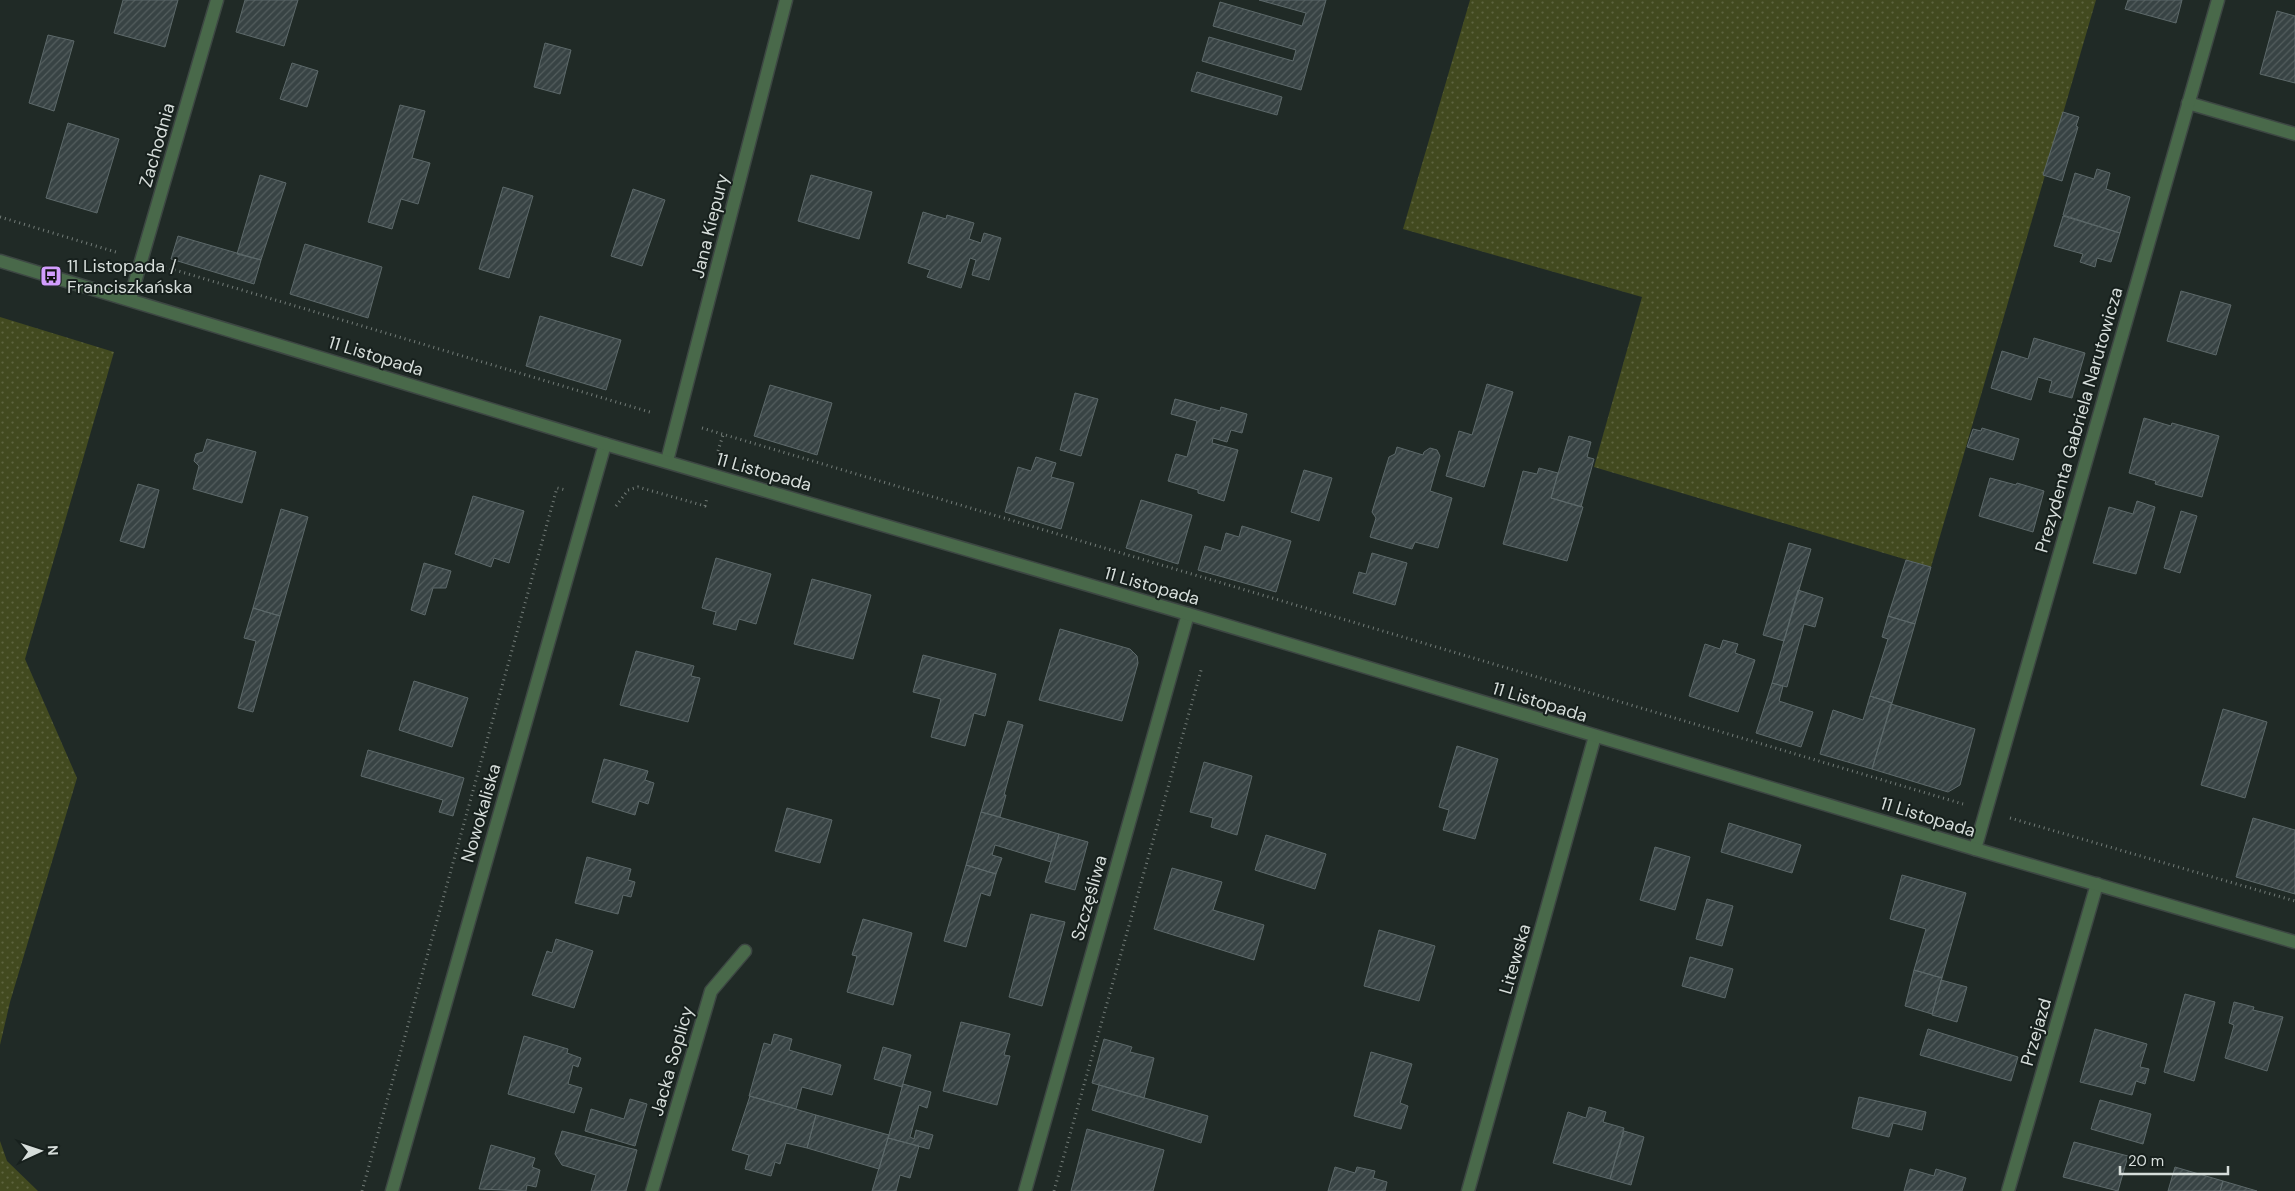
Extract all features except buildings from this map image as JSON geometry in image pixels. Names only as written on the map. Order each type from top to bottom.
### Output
[{"type":"street","name":"Zachodnia","points":[[130,299],[217,0]]},
{"type":"street","name":"Jana Kiepury","points":[[667,461],[786,0]]},
{"type":"street","name":"Prezydenta Gabriela Narutowicza","points":[[1975,849],[2218,0]]},
{"type":"street","points":[[2188,103],[2295,134]]},
{"type":"street","name":"11 Listopada","points":[[0,261],[604,444],[1188,614],[1975,849],[2295,942]]},
{"type":"street","name":"Nowokaliska","points":[[392,1191],[604,444]]},
{"type":"street","name":"Szczęśliwa","points":[[1025,1191],[1188,614]]},
{"type":"street","name":"Litewska","points":[[1468,1191],[1594,736]]},
{"type":"street","name":"Przejazd","points":[[2008,1191],[2097,884]]},
{"type":"street","name":"Jacka Soplicy","points":[[652,1191],[711,991],[745,951]]},
{"type":"path","points":[[0,217],[723,435],[1986,811],[2295,901]]},
{"type":"path","points":[[612,514],[616,505],[628,490],[638,487],[705,506],[723,435]]},
{"type":"path","points":[[362,1191],[557,488],[616,505]]},
{"type":"path","points":[[1054,1191],[1202,667]]},
{"type":"green space","points":[[1470,0],[2096,0],[1931,567],[1594,467],[1642,297],[1403,229]]},
{"type":"green space","points":[[0,317],[114,352],[25,659],[77,778],[10,1002],[0,1045]]},
{"type":"green space","points":[[0,1141],[7,1161],[38,1191],[0,1191]]},
{"type":"place","name":"11 Listopada / Franciszkańska","points":[[51,276]]}]
